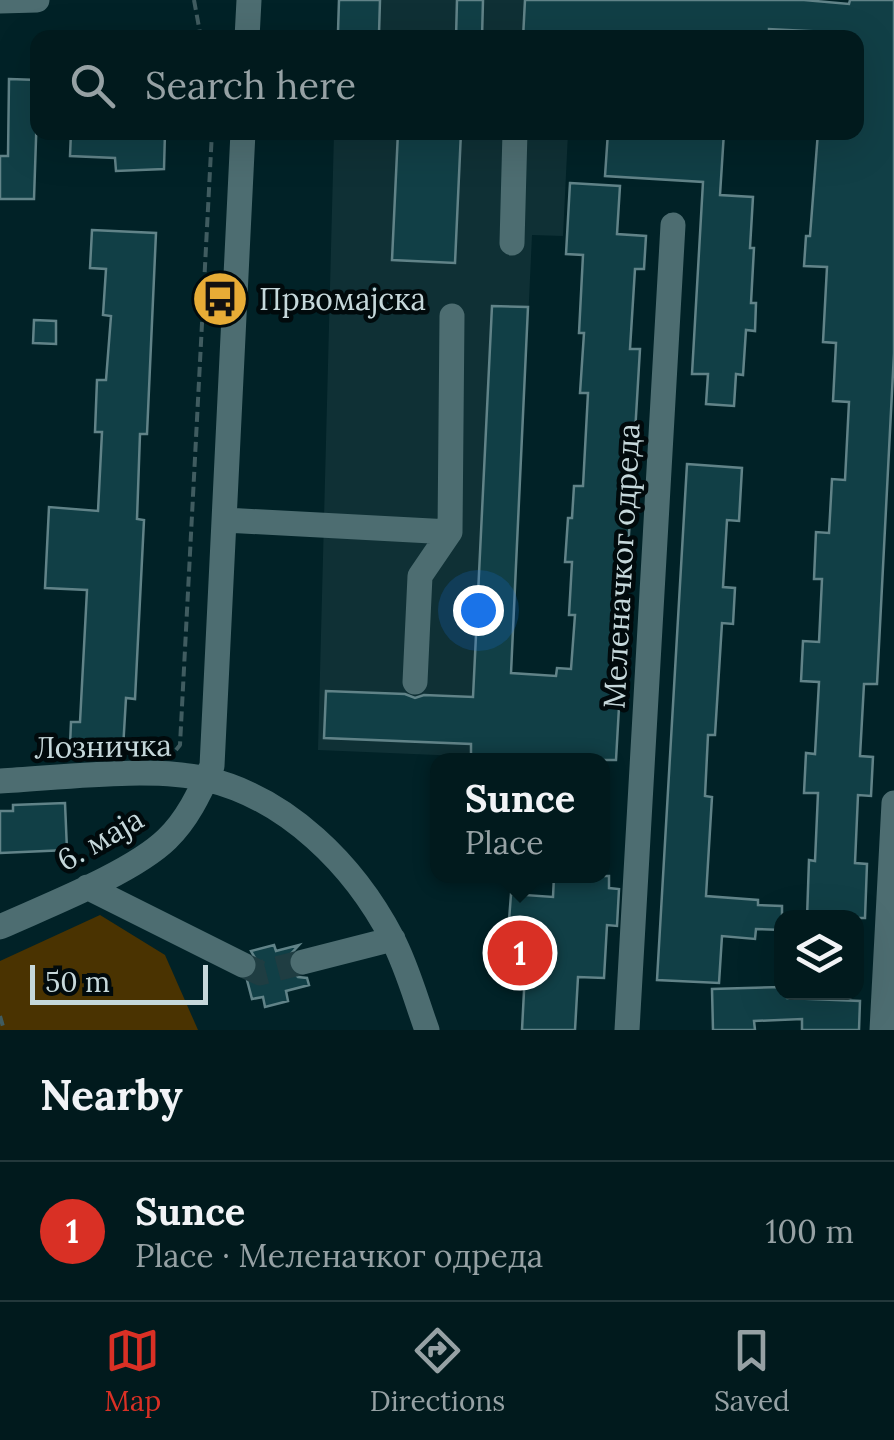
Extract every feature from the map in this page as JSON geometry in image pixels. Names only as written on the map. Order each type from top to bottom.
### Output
[{"type":"street","points":[[0,1],[37,0]]},
{"type":"street","points":[[247,30],[249,0]]},
{"type":"street","points":[[242,140],[214,752],[206,778],[266,803],[303,828],[341,862],[392,939],[428,1030]]},
{"type":"street","points":[[512,244],[515,140]]},
{"type":"street","name":"Меленачког одреда","points":[[627,1030],[673,225]]},
{"type":"street","points":[[415,682],[420,576],[450,532],[452,316]]},
{"type":"street","points":[[225,520],[450,532]]},
{"type":"street","name":"Лозничка","points":[[0,781],[162,774],[206,778]]},
{"type":"street","name":"6. маја","points":[[0,927],[87,887],[156,849],[196,801],[206,778]]},
{"type":"street","points":[[882,1030],[894,804]]},
{"type":"street","points":[[87,887],[243,964]]},
{"type":"street","points":[[303,962],[392,939]]},
{"type":"path","points":[[194,0],[200,30]]},
{"type":"path","points":[[162,774],[180,745],[212,140]]},
{"type":"path","points":[[0,1016],[4,1030]]},
{"type":"shaded area","points":[[339,0],[574,0],[572,30],[337,30]]},
{"type":"shaded area","points":[[334,140],[568,140],[563,236],[532,235],[508,753],[318,750]]},
{"type":"shaded area","points":[[100,915],[165,955],[198,1030],[0,1030],[0,961]]},
{"type":"building","points":[[339,0],[380,0],[379,30],[338,30]]},
{"type":"building","points":[[457,0],[483,0],[482,30],[456,30]]},
{"type":"building","points":[[525,0],[804,0],[849,4],[850,0],[894,0],[894,353],[877,684],[864,684],[860,756],[873,757],[871,796],[858,795],[855,863],[867,864],[865,918],[864,910],[807,910],[809,860],[815,861],[818,793],[804,793],[806,753],[815,754],[819,682],[801,681],[803,641],[819,642],[822,579],[814,579],[816,532],[829,533],[832,479],[845,480],[849,402],[833,401],[836,343],[823,342],[827,267],[804,266],[806,236],[810,236],[817,140],[864,140],[864,30],[523,30]]},
{"type":"building","points":[[9,79],[30,80],[30,140],[36,140],[34,199],[0,199],[0,156],[8,156]]},
{"type":"building","points":[[71,140],[165,140],[164,169],[116,171],[115,158],[70,156]]},
{"type":"building","points":[[398,140],[461,140],[455,263],[392,260]]},
{"type":"building","points":[[607,140],[723,140],[720,195],[753,197],[750,248],[754,248],[751,303],[756,303],[755,331],[746,330],[743,375],[736,374],[734,406],[706,404],[708,374],[692,374],[703,182],[605,176]]},
{"type":"building","points":[[570,183],[620,186],[617,234],[646,236],[644,269],[635,269],[630,349],[640,349],[624,618],[618,618],[615,671],[621,672],[616,760],[610,760],[610,753],[471,753],[471,744],[324,738],[326,691],[405,694],[415,698],[473,697],[492,306],[528,307],[511,673],[556,676],[557,668],[571,669],[575,615],[569,615],[572,562],[565,562],[574,486],[583,486],[588,393],[580,393],[583,255],[566,254]]},
{"type":"building","points":[[92,230],[156,233],[147,434],[140,434],[137,519],[144,520],[135,699],[126,698],[123,749],[70,745],[71,722],[80,722],[87,590],[45,588],[49,507],[98,511],[102,432],[95,432],[97,380],[106,380],[111,316],[103,315],[106,269],[90,268]]},
{"type":"building","points":[[34,320],[56,321],[56,344],[33,343]]},
{"type":"building","points":[[687,464],[742,468],[739,521],[727,520],[723,587],[735,588],[733,624],[722,623],[715,735],[708,735],[705,796],[712,797],[706,896],[758,900],[758,905],[782,906],[782,910],[774,910],[774,930],[756,929],[755,939],[722,936],[719,983],[657,980]]},
{"type":"building","points":[[65,803],[67,850],[0,853],[0,811],[13,811],[13,805]]},
{"type":"building","points":[[554,883],[609,883],[609,888],[619,889],[617,926],[607,925],[604,978],[578,977],[575,1030],[522,1030],[525,972],[499,971],[501,934],[508,934],[511,894],[553,897]]},
{"type":"building","points":[[274,945],[276,951],[299,945],[288,957],[288,967],[298,977],[307,978],[309,985],[286,991],[288,1001],[265,1007],[263,997],[252,999],[247,980],[257,973],[259,965],[251,951]]},
{"type":"building","points":[[774,987],[774,1000],[860,1001],[859,1030],[802,1030],[802,1019],[754,1021],[755,1030],[713,1030],[712,989]]},
{"type":"tunnel","points":[[243,965],[260,973],[303,962]]},
{"type":"place","name":"Првомајска","points":[[220,299]]},
{"type":"place","name":"Sunce","points":[[520,953]]}]
